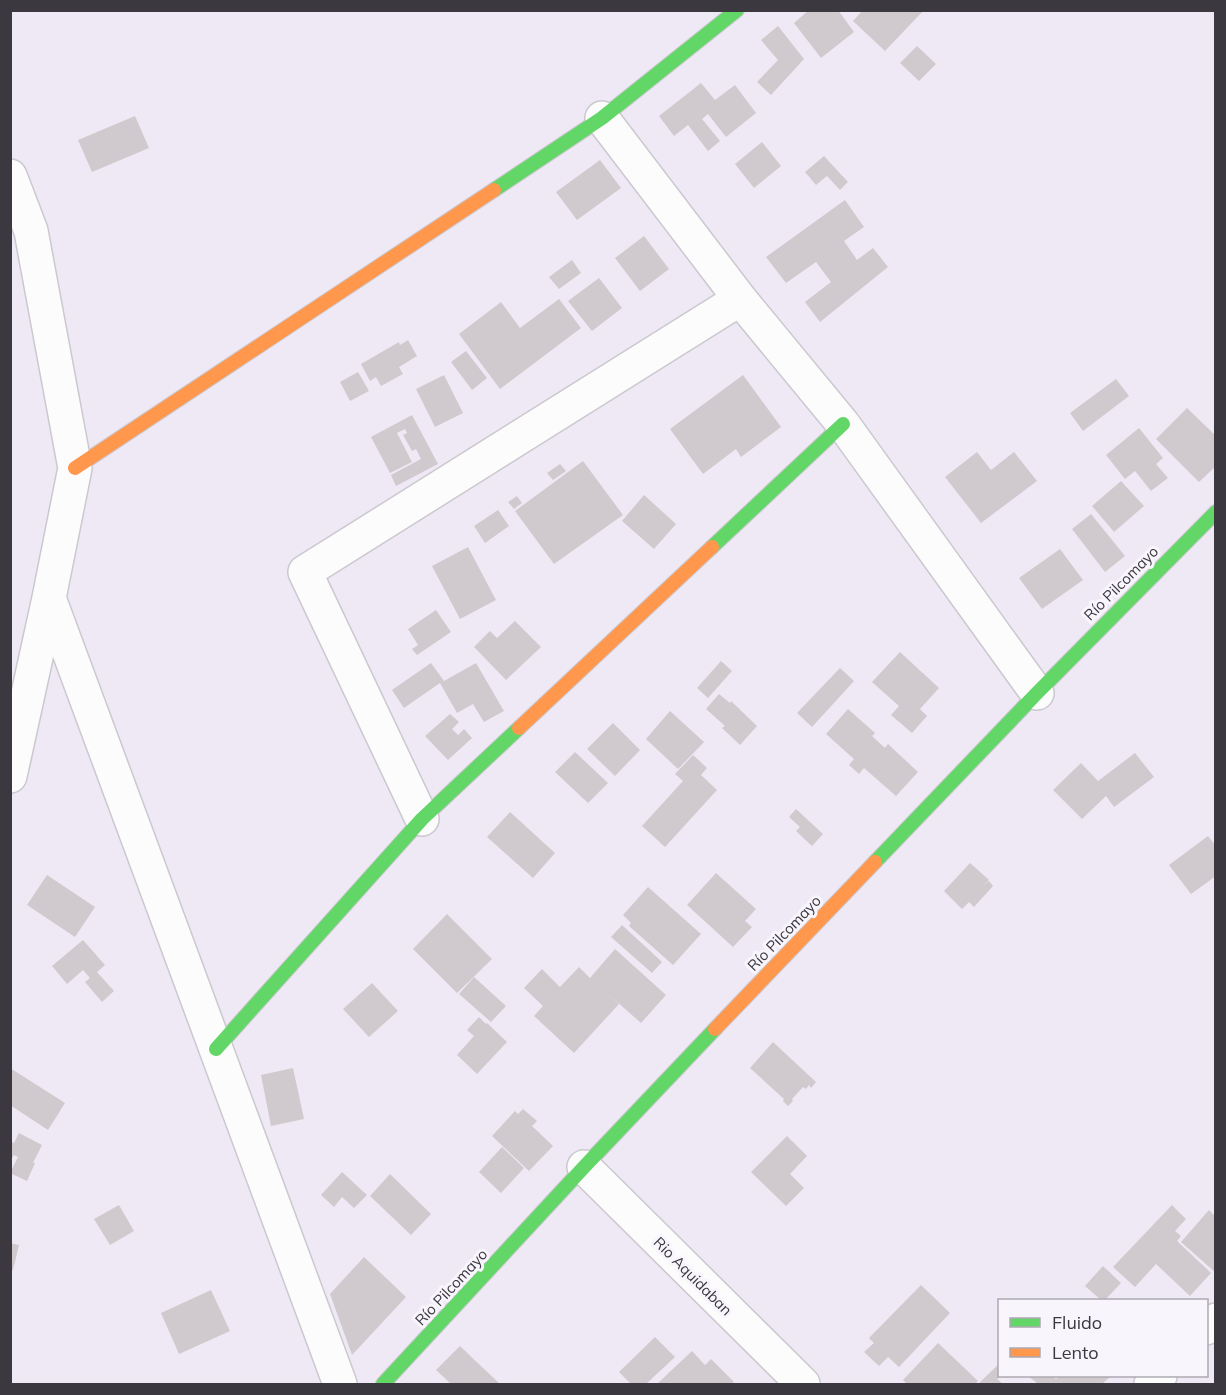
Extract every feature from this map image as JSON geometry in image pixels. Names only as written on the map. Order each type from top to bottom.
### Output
[{"type":"street","points":[[75,468],[602,117],[737,10]]},
{"type":"street","points":[[602,117],[740,299],[843,424],[1036,693]]},
{"type":"street","points":[[10,176],[31,231],[75,468],[49,598],[15,731],[10,776]]},
{"type":"street","points":[[422,819],[305,572],[740,299]]},
{"type":"street","points":[[216,1049],[422,819],[843,424]]},
{"type":"street","name":"Río Pilcomayo","points":[[383,1384],[584,1167],[1036,693],[1215,512]]},
{"type":"street","points":[[49,598],[340,1384]]},
{"type":"street","name":"Rio Aquidaban","points":[[584,1167],[803,1384]]},
{"type":"building","points":[[809,10],[838,10],[854,32],[821,58],[794,23]]},
{"type":"building","points":[[863,10],[924,10],[885,51],[853,21]]},
{"type":"building","points":[[778,26],[804,59],[771,95],[757,82],[778,60],[761,40]]},
{"type":"building","points":[[917,46],[936,64],[919,81],[900,63]]},
{"type":"building","points":[[701,83],[715,100],[735,85],[756,113],[726,137],[708,114],[702,119],[720,141],[708,151],[688,125],[674,136],[659,116]]},
{"type":"building","points":[[135,116],[149,148],[92,172],[78,140]]},
{"type":"building","points":[[762,142],[781,166],[754,188],[735,164]]},
{"type":"building","points":[[824,156],[848,182],[840,190],[827,176],[816,185],[805,172]]},
{"type":"building","points":[[600,160],[621,188],[577,220],[556,192]]},
{"type":"building","points":[[845,200],[864,227],[844,241],[857,260],[873,248],[888,267],[820,322],[805,302],[831,282],[816,262],[786,283],[766,257]]},
{"type":"building","points":[[644,236],[669,269],[640,291],[615,258]]},
{"type":"building","points":[[572,260],[581,273],[559,289],[549,277]]},
{"type":"building","points":[[599,278],[622,308],[592,331],[568,301]]},
{"type":"building","points":[[559,299],[581,328],[500,389],[459,334],[501,302],[520,328]]},
{"type":"building","points":[[408,340],[417,356],[399,367],[403,374],[381,386],[376,377],[370,381],[361,364],[399,342],[400,345]]},
{"type":"building","points":[[466,351],[487,378],[472,390],[451,362]]},
{"type":"building","points":[[358,372],[369,391],[350,401],[340,382]]},
{"type":"building","points":[[444,375],[463,413],[435,427],[416,389]]},
{"type":"building","points":[[743,375],[781,427],[741,457],[736,449],[703,474],[670,429]]},
{"type":"building","points":[[1116,379],[1129,396],[1083,431],[1070,413]]},
{"type":"building","points":[[1187,408],[1216,436],[1216,466],[1199,482],[1156,439]]},
{"type":"building","points":[[412,415],[438,464],[396,486],[391,475],[421,459],[416,449],[412,451],[403,435],[407,433],[405,429],[397,433],[412,462],[390,473],[371,437]]},
{"type":"building","points":[[1139,428],[1163,458],[1156,464],[1168,478],[1151,491],[1135,471],[1125,479],[1106,455]]},
{"type":"building","points":[[977,452],[991,470],[1014,452],[1037,481],[981,523],[945,477]]},
{"type":"building","points":[[583,461],[623,515],[554,564],[515,511]]},
{"type":"building","points":[[560,464],[566,471],[553,480],[547,473]]},
{"type":"building","points":[[1121,481],[1144,506],[1114,532],[1092,506]]},
{"type":"building","points":[[644,495],[676,524],[654,549],[622,521]]},
{"type":"building","points":[[517,496],[522,503],[514,509],[508,502]]},
{"type":"building","points":[[498,510],[509,526],[485,543],[474,526]]},
{"type":"building","points":[[1091,514],[1125,556],[1105,572],[1072,529]]},
{"type":"building","points":[[468,547],[496,600],[460,619],[432,566]]},
{"type":"building","points":[[1060,549],[1083,580],[1042,609],[1019,578]]},
{"type":"building","points":[[436,610],[451,632],[417,655],[412,649],[418,645],[408,629]]},
{"type":"building","points":[[515,621],[541,647],[506,680],[474,647],[490,631],[497,638]]},
{"type":"building","points":[[900,652],[939,688],[920,709],[927,716],[912,733],[891,715],[899,706],[872,682]]},
{"type":"building","points":[[721,661],[732,671],[708,698],[697,688]]},
{"type":"building","points":[[431,663],[444,681],[476,663],[504,711],[484,722],[473,704],[457,713],[440,683],[404,708],[392,690]]},
{"type":"building","points":[[840,668],[854,681],[812,727],[797,713]]},
{"type":"building","points":[[719,694],[730,703],[731,701],[757,726],[740,745],[722,728],[725,726],[706,709]]},
{"type":"building","points":[[848,709],[875,733],[872,736],[885,748],[888,744],[918,772],[896,796],[864,768],[859,774],[849,765],[854,759],[826,734]]},
{"type":"building","points":[[670,711],[704,742],[678,769],[646,739]]},
{"type":"building","points":[[450,714],[459,722],[452,729],[458,735],[464,729],[472,738],[448,760],[425,736]]},
{"type":"building","points":[[613,723],[640,750],[615,776],[587,749]]},
{"type":"building","points":[[575,752],[608,783],[588,803],[555,772]]},
{"type":"building","points":[[1135,753],[1154,777],[1114,807],[1106,796],[1082,819],[1053,790],[1081,763],[1098,781]]},
{"type":"building","points":[[693,755],[707,768],[701,775],[717,790],[665,847],[642,826],[683,781],[675,774]]},
{"type":"building","points":[[796,809],[823,834],[812,846],[796,831],[800,827],[789,817]]},
{"type":"building","points":[[510,812],[555,853],[533,878],[487,837]]},
{"type":"building","points":[[1208,836],[1216,846],[1216,876],[1191,894],[1169,865]]},
{"type":"building","points":[[970,863],[989,880],[983,886],[989,881],[993,886],[974,907],[969,902],[962,909],[944,891]]},
{"type":"building","points":[[716,873],[756,909],[745,921],[752,927],[733,947],[687,905]]},
{"type":"building","points":[[47,875],[95,907],[75,937],[27,905]]},
{"type":"building","points":[[648,887],[701,934],[673,965],[629,926],[631,923],[623,915]]},
{"type":"building","points":[[447,914],[492,959],[457,993],[413,949]]},
{"type":"building","points":[[622,925],[662,962],[652,973],[611,937]]},
{"type":"building","points":[[83,940],[105,965],[97,972],[114,991],[102,1002],[85,982],[90,978],[83,970],[67,984],[52,966]]},
{"type":"building","points":[[615,949],[666,995],[641,1023],[607,993],[619,1004],[574,1053],[534,1016],[543,1006],[524,988],[542,969],[560,987],[579,967],[590,978]]},
{"type":"building","points":[[474,977],[506,1006],[491,1022],[459,994]]},
{"type":"building","points":[[372,983],[398,1011],[369,1037],[343,1009]]},
{"type":"building","points":[[479,1017],[507,1042],[477,1074],[457,1055],[474,1036],[467,1030]]},
{"type":"building","points":[[773,1042],[816,1082],[811,1088],[809,1085],[806,1089],[803,1087],[788,1106],[783,1101],[784,1099],[750,1068]]},
{"type":"building","points":[[10,1068],[65,1103],[48,1130],[10,1105]]},
{"type":"building","points":[[293,1068],[304,1119],[271,1126],[261,1075]]},
{"type":"building","points":[[523,1109],[537,1121],[532,1126],[553,1146],[529,1171],[492,1136],[515,1111],[518,1114]]},
{"type":"building","points":[[19,1133],[42,1145],[27,1181],[10,1173],[18,1157],[14,1155],[10,1161],[10,1141],[14,1143]]},
{"type":"building","points":[[787,1136],[807,1156],[790,1174],[804,1188],[786,1206],[751,1172]]},
{"type":"building","points":[[502,1147],[524,1168],[501,1193],[479,1172]]},
{"type":"building","points":[[342,1172],[367,1195],[354,1208],[342,1197],[334,1207],[321,1195]]},
{"type":"building","points":[[390,1174],[431,1214],[411,1235],[370,1196]]},
{"type":"building","points":[[119,1205],[134,1231],[110,1245],[94,1219]]},
{"type":"building","points":[[1172,1205],[1186,1219],[1175,1231],[1181,1236],[1177,1241],[1211,1273],[1190,1296],[1156,1264],[1135,1287],[1113,1267]]},
{"type":"building","points":[[1209,1210],[1216,1217],[1216,1273],[1181,1242]]},
{"type":"building","points":[[10,1243],[19,1245],[13,1270],[10,1269]]},
{"type":"building","points":[[364,1257],[406,1297],[352,1355],[330,1294]]},
{"type":"building","points":[[1103,1266],[1121,1283],[1106,1299],[1100,1299],[1085,1286]]},
{"type":"building","points":[[921,1285],[950,1313],[899,1367],[888,1357],[879,1366],[864,1352],[874,1343],[869,1338]]},
{"type":"building","points":[[211,1290],[230,1331],[179,1354],[161,1313]]},
{"type":"building","points":[[655,1337],[675,1357],[646,1384],[631,1384],[619,1372]]},
{"type":"building","points":[[938,1343],[978,1381],[975,1384],[907,1384],[903,1380]]},
{"type":"building","points":[[460,1346],[500,1384],[451,1384],[436,1370]]},
{"type":"building","points":[[692,1351],[705,1365],[711,1359],[734,1382],[731,1384],[657,1384]]},
{"type":"building","points":[[998,1365],[1000,1377],[997,1379],[1003,1384],[978,1384]]},
{"type":"building","points":[[1029,1377],[1054,1377],[1056,1379],[1058,1377],[1110,1377],[1102,1384],[1038,1384]]},
{"type":"traffic: fast","points":[[494,190],[602,118],[737,10]]},
{"type":"traffic: fast","points":[[712,547],[843,424]]},
{"type":"traffic: fast","points":[[875,862],[1037,693],[1216,512]]},
{"type":"traffic: fast","points":[[216,1049],[422,819],[519,728]]},
{"type":"traffic: fast","points":[[383,1384],[715,1029]]},
{"type":"traffic: slow","points":[[75,468],[494,190]]},
{"type":"traffic: slow","points":[[519,728],[712,547]]},
{"type":"traffic: slow","points":[[715,1029],[875,862]]}]
